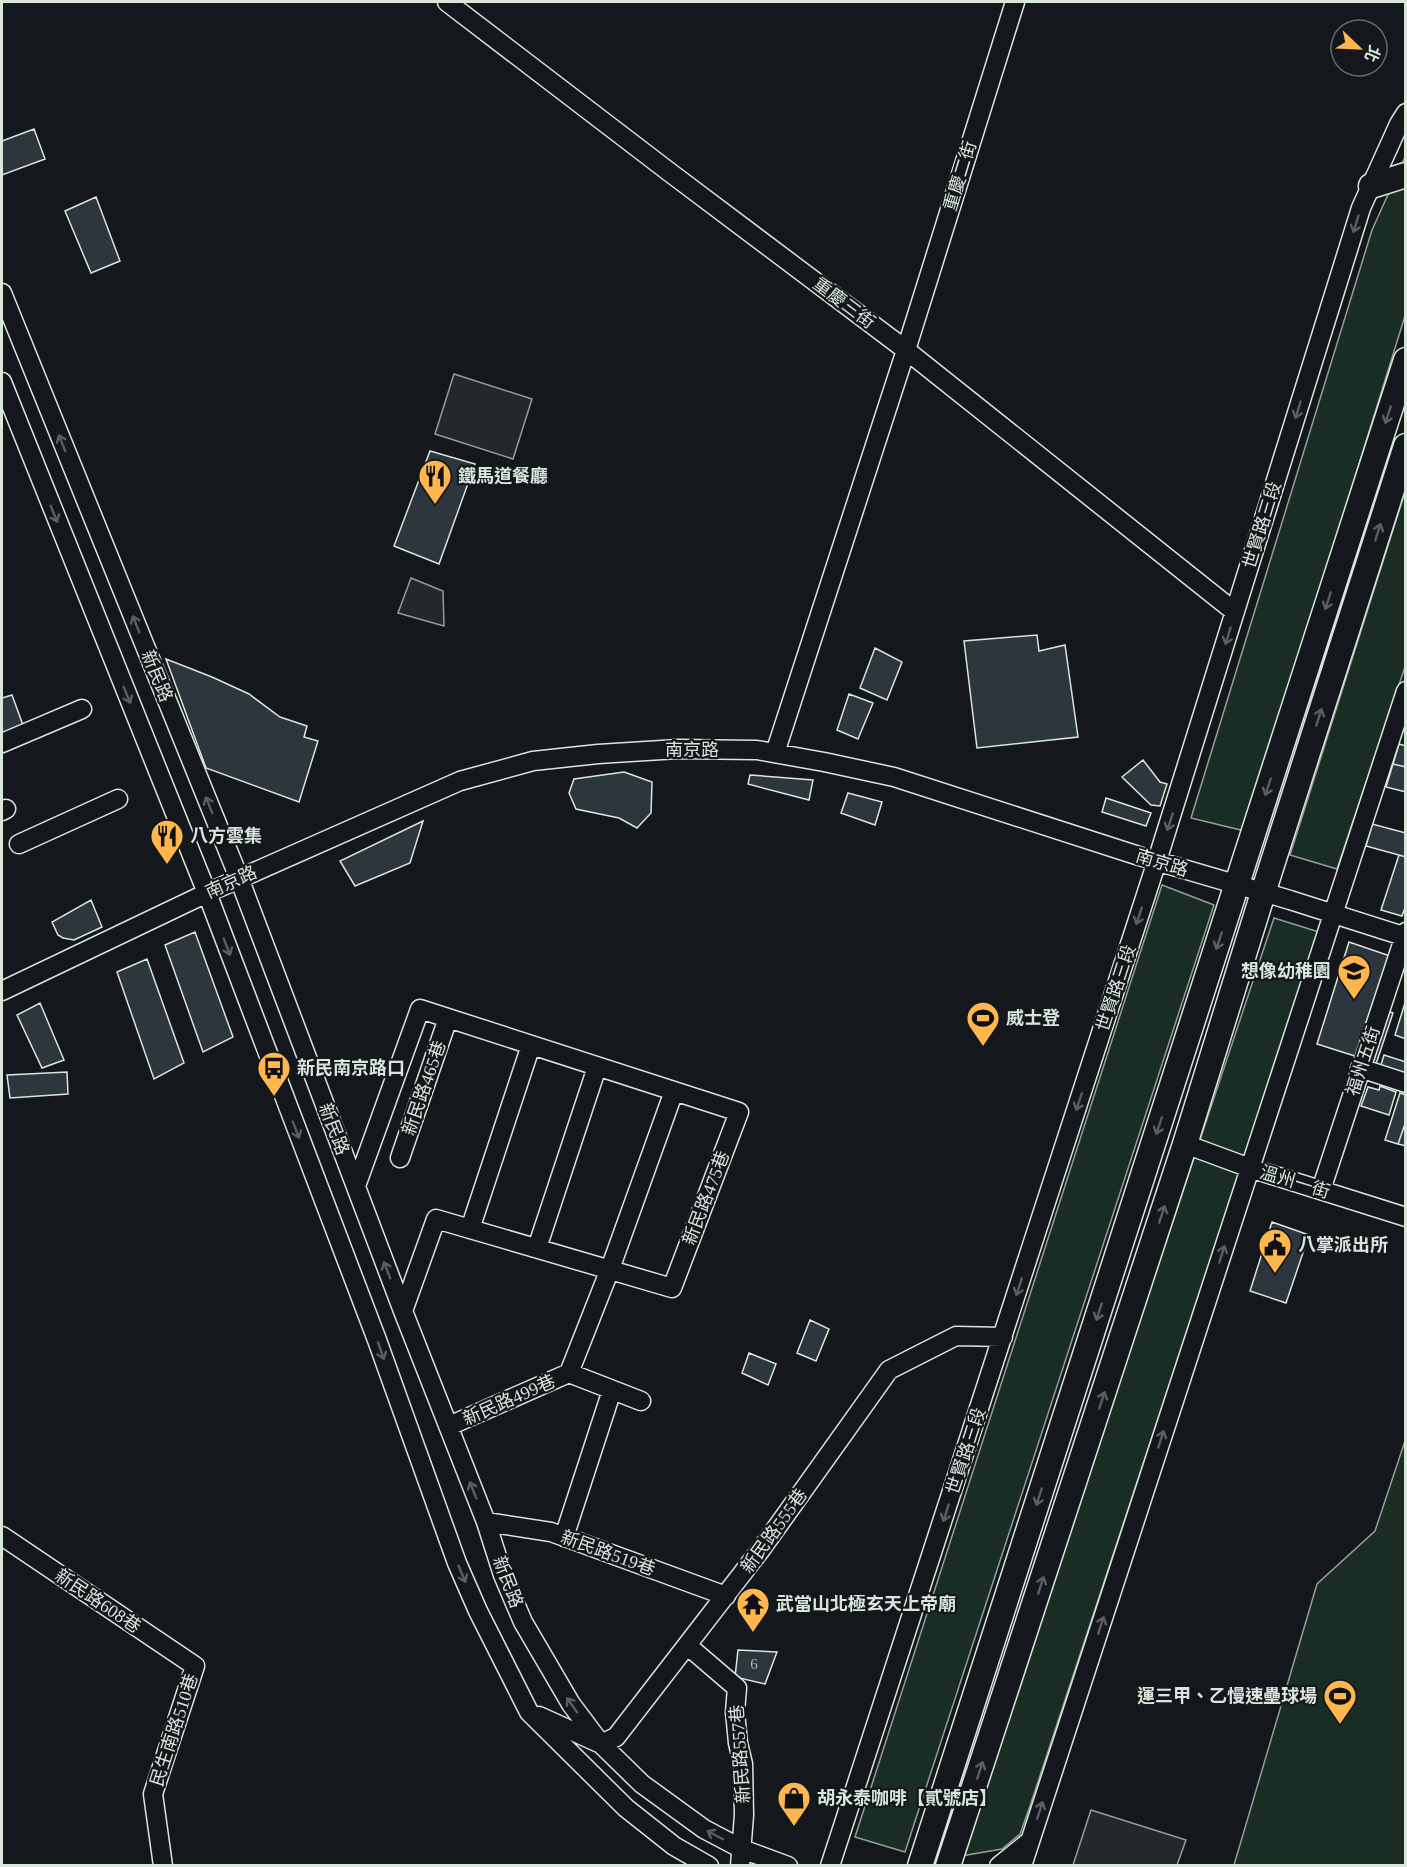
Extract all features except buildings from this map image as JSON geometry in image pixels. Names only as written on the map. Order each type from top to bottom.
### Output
[{"type":"main road","points":[[1371,186],[1406,175]]},
{"type":"main road","points":[[920,1866],[1406,360]]},
{"type":"main road","points":[[948,1866],[1185,1144],[1406,446]]},
{"type":"street","name":"重慶三街","points":[[447,2],[906,350],[1235,612]]},
{"type":"street","name":"重慶二街","points":[[776,753],[1015,2]]},
{"type":"street","name":"世賢路三段","points":[[830,1866],[1157,861],[1361,208],[1406,113]]},
{"type":"street","name":"新民路","points":[[2,293],[239,878],[403,1311],[486,1522],[503,1575],[523,1622],[571,1704],[602,1744],[642,1784],[741,1857],[788,1866]]},
{"type":"street","name":"新民路","points":[[2,382],[207,893],[377,1340],[457,1563],[478,1611],[529,1712],[626,1808],[674,1846],[709,1866]]},
{"type":"street","points":[[1022,1866],[1331,914],[1406,691]]},
{"type":"street","points":[[2,743],[82,709]]},
{"type":"street","name":"南京路","points":[[2,991],[239,878],[460,781],[532,761],[598,753],[678,748],[756,750],[894,777],[1157,861],[1405,935]]},
{"type":"street","points":[[19,844],[118,799]]},
{"type":"street","name":"福州五街","points":[[1321,1190],[1405,935]]},
{"type":"street","name":"新民路475巷","points":[[356,1186],[420,1009],[739,1112],[672,1288],[436,1219],[403,1311]]},
{"type":"street","name":"新民路465巷","points":[[400,1158],[448,1018]]},
{"type":"street","points":[[470,1229],[531,1046]]},
{"type":"street","points":[[537,1248],[597,1067]]},
{"type":"street","points":[[1360,1068],[1406,1083]]},
{"type":"street","points":[[641,1401],[569,1374],[610,1269],[674,1091]]},
{"type":"street","name":"溫州一街","points":[[1185,1144],[1250,1168],[1406,1216]]},
{"type":"street","name":"新民路555巷","points":[[602,1744],[616,1737],[688,1646],[762,1548],[889,1370],[956,1336],[1003,1337]]},
{"type":"street","name":"新民路499巷","points":[[449,1426],[569,1374]]},
{"type":"street","points":[[564,1537],[612,1390]]},
{"type":"street","name":"新民路519巷","points":[[486,1522],[551,1532],[726,1596]]},
{"type":"street","name":"新民路608巷","points":[[2,1536],[195,1666]]},
{"type":"street","name":"新民路557巷","points":[[688,1646],[737,1688],[736,1722],[743,1764],[744,1815],[741,1857]]},
{"type":"street","name":"民生南路510巷","points":[[163,1866],[153,1794],[195,1666]]},
{"type":"street","points":[[529,1712],[602,1744]]},
{"type":"street","points":[[999,1866],[1030,1841]]},
{"type":"green space","points":[[1405,157],[1405,316],[1245,831],[1191,818],[1372,230]]},
{"type":"green space","points":[[1405,492],[1405,667],[1337,869],[1290,855]]},
{"type":"green space","points":[[1162,885],[1214,905],[905,1852],[855,1837]]},
{"type":"green space","points":[[1274,918],[1319,932],[1030,1806],[1020,1834],[1002,1849],[961,1856]]},
{"type":"green space","name":"運三甲、乙慢速壘球場","points":[[1405,1441],[1405,1865],[1234,1865],[1317,1584],[1375,1531]]},
{"type":"shaded area","points":[[454,374],[532,399],[513,459],[435,434]]},
{"type":"shaded area","points":[[411,578],[443,591],[444,626],[398,613]]},
{"type":"shaded area","points":[[1091,1810],[1186,1840],[1177,1865],[1073,1865]]},
{"type":"place","name":"鐵馬道餐廳","points":[[435,505]]},
{"type":"place","name":"八方雲集","points":[[167,865]]},
{"type":"place","name":"想像幼稚園","points":[[1354,1000]]},
{"type":"place","name":"威士登","points":[[983,1047]]},
{"type":"place","name":"新民南京路口","points":[[274,1097]]},
{"type":"place","name":"八掌派出所","points":[[1275,1274]]},
{"type":"place","name":"武當山北極玄天上帝廟","points":[[753,1633]]},
{"type":"place","name":"運三甲、乙慢速壘球場","points":[[1340,1725]]},
{"type":"place","name":"胡永泰咖啡【貳號店】","points":[[794,1827]]}]
